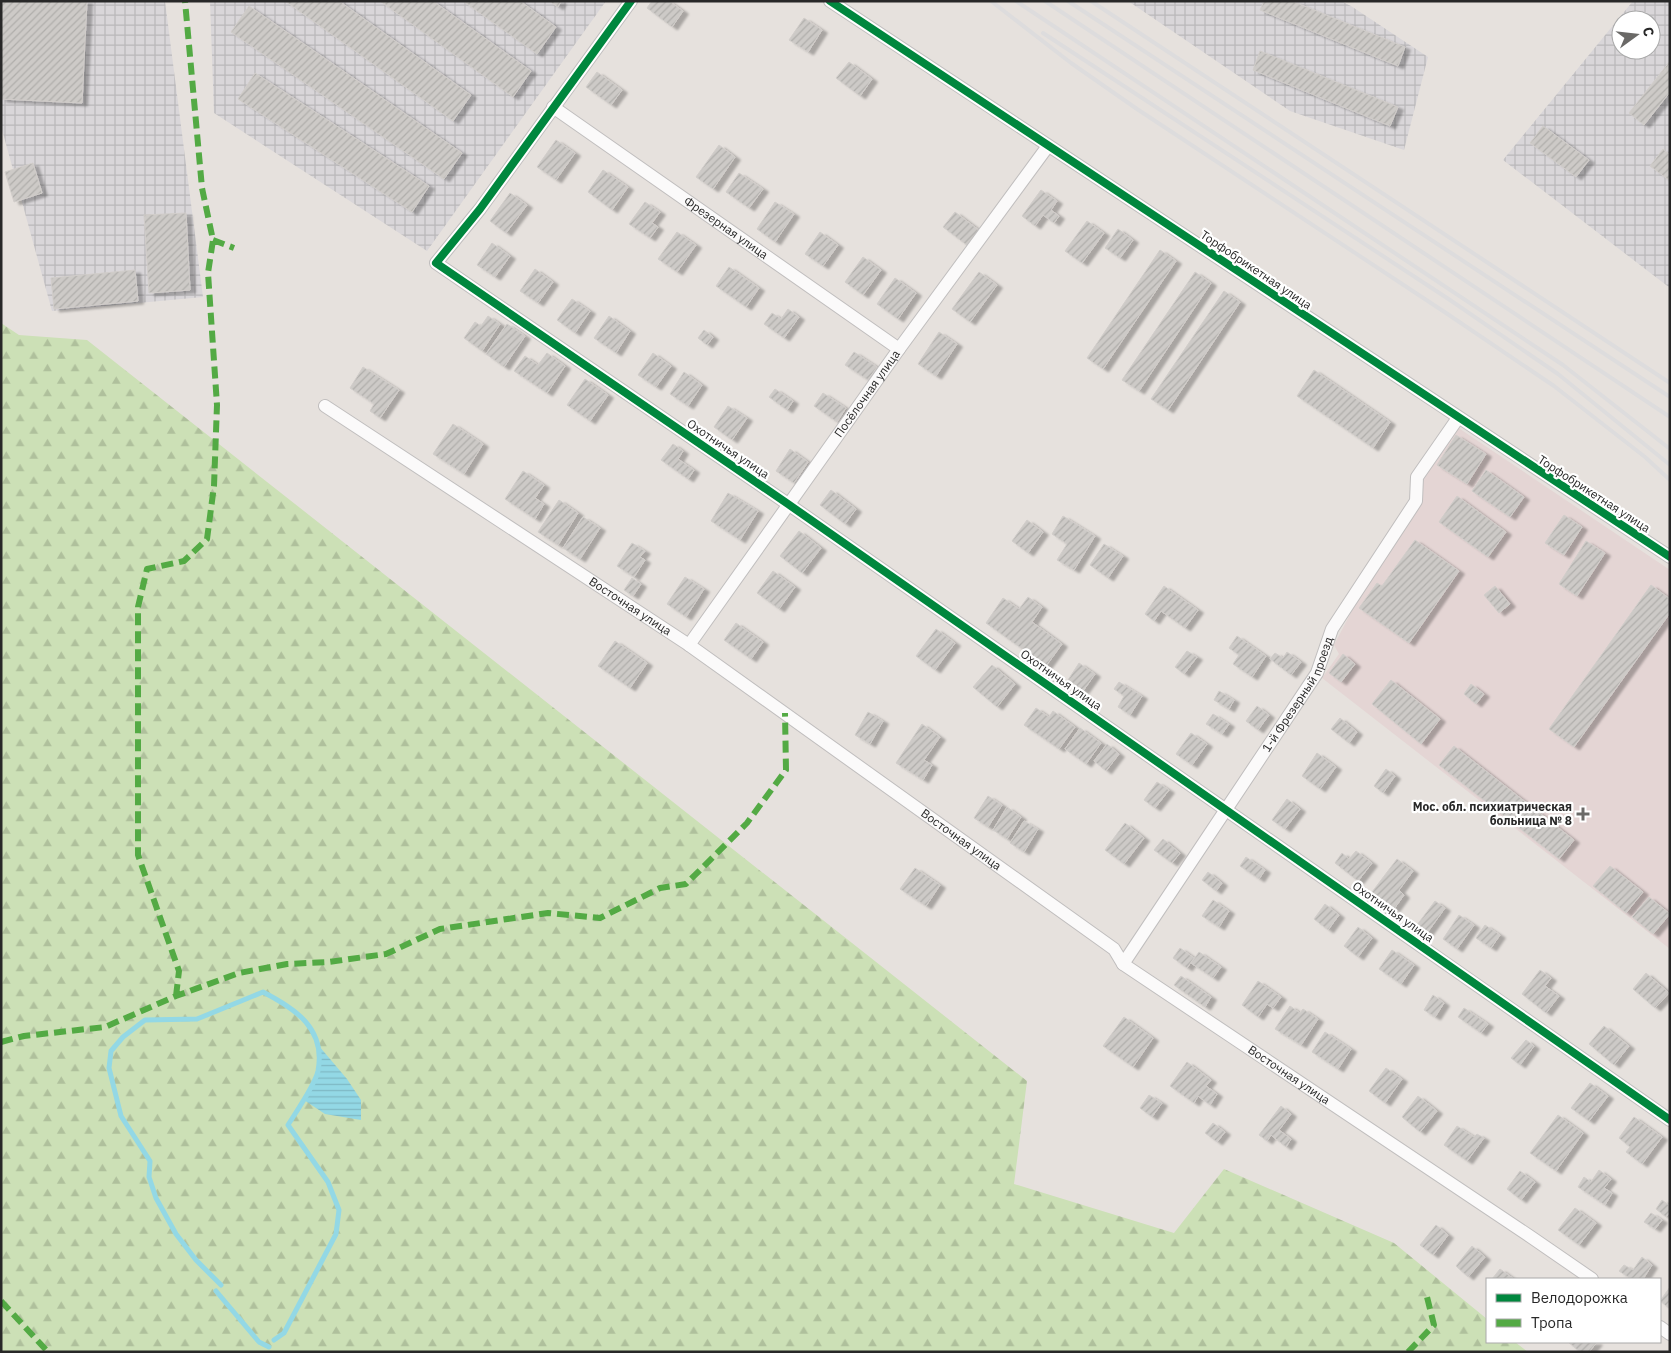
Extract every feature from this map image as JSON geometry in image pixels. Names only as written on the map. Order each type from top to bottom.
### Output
[{"type":"street","points":[[553,106],[631,1]]},
{"type":"street","name":"Торфобрикетная улица","points":[[830,1],[1670,557]]},
{"type":"street","name":"Охотничья улица","points":[[553,106],[480,209],[436,263],[788,504],[1226,808],[1670,1120]]},
{"type":"street","name":"Фрезерная улица","points":[[553,106],[899,349]]},
{"type":"street","name":"Посёлочная улица","points":[[689,645],[899,349],[1048,146]]},
{"type":"street","name":"Восточная улица","points":[[325,406],[689,645],[1114,949],[1123,964],[1591,1278]]},
{"type":"street","name":"1-й Фрезерный проезд","points":[[1123,964],[1317,672],[1332,628],[1416,501],[1417,477],[1458,418]]},
{"type":"shaded area","points":[[1,1],[165,1],[203,297],[52,311],[1,126]]},
{"type":"shaded area","points":[[210,1],[606,1],[427,251],[214,113]]},
{"type":"shaded area","points":[[1128,1],[1341,1],[1351,6],[1428,57],[1404,150],[1290,111]]},
{"type":"shaded area","points":[[1633,1],[1670,1],[1670,288],[1503,160],[1611,28],[1611,60],[1661,60],[1661,10],[1626,10]]},
{"type":"shaded area","name":"Мос. обл. психиатрическая больница № 8","points":[[1457,427],[1670,570],[1670,949],[1322,678],[1339,654],[1334,645],[1421,479]]},
{"type":"green space","points":[[1,323],[19,335],[87,340],[1027,1081],[1014,1184],[1174,1233],[1224,1169],[1394,1243],[1486,1318],[1486,1343],[1516,1343],[1528,1352],[1,1352]]},
{"type":"water","points":[[319,1046],[347,1079],[361,1100],[361,1120],[325,1114],[304,1100],[318,1072]]},
{"type":"building","points":[[1,1],[87,1],[82,103],[1,99]]},
{"type":"building","points":[[285,1],[339,1],[471,95],[453,121]]},
{"type":"building","points":[[380,1],[433,1],[531,71],[513,97]]},
{"type":"building","points":[[463,1],[520,1],[556,27],[537,54]]},
{"type":"building","points":[[549,1],[561,1],[558,7]]},
{"type":"building","points":[[652,1],[669,1],[683,11],[672,27],[647,8]]},
{"type":"building","points":[[1264,1],[1292,1],[1405,47],[1398,66],[1260,10]]},
{"type":"building","points":[[249,6],[462,153],[444,179],[231,32]]},
{"type":"building","points":[[804,18],[822,30],[808,52],[789,40]]},
{"type":"building","points":[[1260,51],[1398,107],[1390,126],[1253,70]]},
{"type":"building","points":[[1670,61],[1670,92],[1644,125],[1629,113]]},
{"type":"building","points":[[849,62],[872,79],[860,96],[836,78]]},
{"type":"building","points":[[597,72],[622,90],[611,105],[586,87]]},
{"type":"building","points":[[255,73],[429,186],[412,212],[238,99]]},
{"type":"building","points":[[1543,126],[1589,160],[1576,177],[1530,143]]},
{"type":"building","points":[[556,140],[575,153],[556,180],[537,167]]},
{"type":"building","points":[[719,145],[735,157],[713,189],[696,177]]},
{"type":"building","points":[[1663,149],[1670,155],[1670,181],[1650,166]]},
{"type":"building","points":[[33,163],[42,193],[14,202],[5,172]]},
{"type":"building","points":[[603,170],[628,187],[612,210],[588,192]]},
{"type":"building","points":[[739,173],[763,189],[749,208],[726,192]]},
{"type":"building","points":[[1041,190],[1057,201],[1051,210],[1059,216],[1054,223],[1043,215],[1035,226],[1022,216]]},
{"type":"building","points":[[510,193],[527,205],[506,233],[490,221]]},
{"type":"building","points":[[645,202],[660,212],[652,223],[658,227],[650,238],[629,224]]},
{"type":"building","points":[[775,202],[794,214],[775,242],[757,229]]},
{"type":"building","points":[[955,212],[980,231],[968,246],[943,227]]},
{"type":"building","points":[[186,213],[190,290],[149,293],[144,215]]},
{"type":"building","points":[[1087,221],[1104,233],[1082,263],[1065,251]]},
{"type":"building","points":[[1118,229],[1133,240],[1120,258],[1105,248]]},
{"type":"building","points":[[677,232],[696,245],[677,272],[658,259]]},
{"type":"building","points":[[820,232],[838,245],[823,266],[805,254]]},
{"type":"building","points":[[492,243],[510,256],[495,277],[477,265]]},
{"type":"building","points":[[1160,250],[1176,261],[1103,369],[1087,358]]},
{"type":"building","points":[[863,257],[881,270],[863,295],[845,282]]},
{"type":"building","points":[[729,267],[759,288],[746,307],[716,286]]},
{"type":"building","points":[[535,269],[553,282],[538,303],[520,291]]},
{"type":"building","points":[[135,270],[138,301],[54,309],[51,278]]},
{"type":"building","points":[[979,272],[997,285],[970,322],[952,309]]},
{"type":"building","points":[[1195,272],[1211,283],[1139,391],[1122,380]]},
{"type":"building","points":[[895,278],[916,293],[898,319],[877,304]]},
{"type":"building","points":[[1224,291],[1240,302],[1168,410],[1151,399]]},
{"type":"building","points":[[572,299],[590,311],[575,333],[557,320]]},
{"type":"building","points":[[788,309],[799,317],[784,338],[764,324],[772,313],[781,319]]},
{"type":"building","points":[[488,316],[500,324],[482,351],[464,338],[475,322],[481,326]]},
{"type":"building","points":[[609,316],[630,331],[616,353],[594,338]]},
{"type":"building","points":[[507,324],[525,336],[504,367],[486,354]]},
{"type":"building","points":[[704,330],[713,337],[707,345],[698,338]]},
{"type":"building","points":[[939,332],[957,344],[936,376],[918,364]]},
{"type":"building","points":[[854,352],[877,367],[868,380],[845,365]]},
{"type":"building","points":[[547,353],[565,366],[547,393],[514,371],[525,356],[538,365]]},
{"type":"building","points":[[653,353],[671,366],[656,387],[638,375]]},
{"type":"building","points":[[363,367],[399,390],[380,418],[370,411],[374,404],[350,388]]},
{"type":"building","points":[[1314,370],[1390,422],[1373,448],[1297,396]]},
{"type":"building","points":[[684,372],[702,385],[688,406],[670,394]]},
{"type":"building","points":[[585,379],[608,395],[590,421],[567,405]]},
{"type":"building","points":[[775,389],[793,401],[787,410],[769,397]]},
{"type":"building","points":[[823,393],[846,408],[837,422],[814,406]]},
{"type":"building","points":[[728,406],[747,418],[732,440],[714,427]]},
{"type":"building","points":[[453,424],[483,444],[464,474],[433,454]]},
{"type":"building","points":[[1456,435],[1486,454],[1467,484],[1437,465]]},
{"type":"building","points":[[673,444],[683,451],[678,459],[694,470],[688,479],[661,460]]},
{"type":"building","points":[[790,449],[808,462],[794,483],[776,471]]},
{"type":"building","points":[[1486,470],[1524,497],[1510,517],[1472,491]]},
{"type":"building","points":[[523,471],[544,485],[535,498],[544,504],[535,519],[505,499]]},
{"type":"building","points":[[831,490],[856,509],[845,524],[820,505]]},
{"type":"building","points":[[728,493],[758,511],[740,540],[711,521]]},
{"type":"building","points":[[1457,496],[1506,532],[1488,557],[1439,522]]},
{"type":"building","points":[[559,500],[578,513],[558,545],[538,532]]},
{"type":"building","points":[[1564,515],[1582,527],[1564,555],[1545,543]]},
{"type":"building","points":[[1063,516],[1095,536],[1074,570],[1057,560],[1067,544],[1052,534]]},
{"type":"building","points":[[583,517],[600,528],[580,559],[563,548]]},
{"type":"building","points":[[1027,520],[1043,532],[1028,553],[1012,541]]},
{"type":"building","points":[[799,531],[821,548],[802,573],[780,556]]},
{"type":"building","points":[[1415,540],[1459,571],[1409,643],[1359,608],[1377,583],[1382,586]]},
{"type":"building","points":[[1586,541],[1605,553],[1577,596],[1559,584]]},
{"type":"building","points":[[632,543],[645,551],[640,557],[645,560],[634,577],[617,566]]},
{"type":"building","points":[[1104,544],[1123,556],[1108,578],[1090,565]]},
{"type":"building","points":[[773,571],[795,587],[779,609],[757,593]]},
{"type":"building","points":[[685,577],[704,589],[686,617],[667,604]]},
{"type":"building","points":[[632,578],[641,584],[633,596],[624,590]]},
{"type":"building","points":[[1651,585],[1670,599],[1670,613],[1574,747],[1549,729]]},
{"type":"building","points":[[1164,586],[1198,610],[1185,628],[1161,611],[1154,621],[1145,614]]},
{"type":"building","points":[[1495,586],[1510,604],[1499,613],[1484,595]]},
{"type":"building","points":[[1028,597],[1042,607],[1032,622],[1062,644],[1046,666],[986,623],[1003,598],[1019,609]]},
{"type":"building","points":[[736,623],[763,642],[751,659],[724,640]]},
{"type":"building","points":[[936,629],[955,643],[935,670],[916,656]]},
{"type":"building","points":[[1237,636],[1266,656],[1252,677],[1233,664],[1239,655],[1229,648]]},
{"type":"building","points":[[615,641],[647,663],[630,688],[598,666]]},
{"type":"building","points":[[1187,651],[1197,657],[1184,674],[1175,667]]},
{"type":"building","points":[[1287,652],[1301,662],[1291,675],[1270,659],[1275,653],[1283,658]]},
{"type":"building","points":[[1343,654],[1355,664],[1341,682],[1329,673]]},
{"type":"building","points":[[1079,663],[1095,674],[1083,691],[1068,680]]},
{"type":"building","points":[[992,665],[1015,684],[997,707],[973,687]]},
{"type":"building","points":[[1391,680],[1440,719],[1421,744],[1372,704]]},
{"type":"building","points":[[1119,682],[1142,696],[1130,715],[1118,707],[1124,696],[1114,689]]},
{"type":"building","points":[[1471,684],[1484,694],[1476,704],[1464,694]]},
{"type":"building","points":[[1219,691],[1234,700],[1229,709],[1214,700]]},
{"type":"building","points":[[1257,706],[1269,715],[1258,730],[1246,721]]},
{"type":"building","points":[[1036,708],[1049,717],[1053,711],[1075,727],[1059,749],[1024,725]]},
{"type":"building","points":[[868,712],[883,721],[870,744],[855,735]]},
{"type":"building","points":[[1213,714],[1229,724],[1222,734],[1206,724]]},
{"type":"building","points":[[1340,718],[1357,732],[1349,743],[1331,729]]},
{"type":"building","points":[[922,724],[940,737],[924,760],[932,765],[923,780],[896,763]]},
{"type":"building","points":[[1080,728],[1101,743],[1086,764],[1065,749]]},
{"type":"building","points":[[1191,733],[1207,744],[1192,765],[1176,754]]},
{"type":"building","points":[[1107,744],[1119,754],[1106,771],[1094,761]]},
{"type":"building","points":[[1454,746],[1574,840],[1559,859],[1439,765]]},
{"type":"building","points":[[1317,753],[1336,767],[1320,789],[1302,776]]},
{"type":"building","points":[[1386,769],[1395,776],[1383,793],[1374,786]]},
{"type":"building","points":[[1157,782],[1169,790],[1155,808],[1144,800]]},
{"type":"building","points":[[988,796],[1002,805],[988,827],[974,818]]},
{"type":"building","points":[[1287,799],[1300,809],[1285,829],[1272,820]]},
{"type":"building","points":[[1007,807],[1021,817],[1007,839],[993,830]]},
{"type":"building","points":[[1024,821],[1038,829],[1024,852],[1010,843]]},
{"type":"building","points":[[1125,823],[1144,838],[1124,864],[1105,850]]},
{"type":"building","points":[[1163,839],[1180,853],[1172,863],[1154,850]]},
{"type":"building","points":[[1356,851],[1372,863],[1358,881],[1335,863],[1342,853],[1349,859]]},
{"type":"building","points":[[1246,857],[1265,870],[1259,879],[1240,866]]},
{"type":"building","points":[[1397,859],[1413,871],[1399,890],[1404,895],[1394,909],[1372,892]]},
{"type":"building","points":[[1610,866],[1643,892],[1626,913],[1593,886]]},
{"type":"building","points":[[915,868],[940,885],[926,906],[900,889]]},
{"type":"building","points":[[1208,872],[1222,883],[1216,891],[1202,880]]},
{"type":"building","points":[[1649,897],[1670,914],[1653,934],[1632,917]]},
{"type":"building","points":[[1213,900],[1229,911],[1219,927],[1202,916]]},
{"type":"building","points":[[1435,901],[1445,908],[1427,933],[1417,925]]},
{"type":"building","points":[[1325,904],[1339,915],[1328,930],[1314,919]]},
{"type":"building","points":[[1459,915],[1474,925],[1457,949],[1443,939]]},
{"type":"building","points":[[1485,925],[1500,935],[1491,948],[1476,938]]},
{"type":"building","points":[[1358,927],[1372,938],[1358,957],[1344,946]]},
{"type":"building","points":[[1180,948],[1194,958],[1187,968],[1173,958]]},
{"type":"building","points":[[1392,950],[1414,965],[1401,984],[1379,969]]},
{"type":"building","points":[[1199,952],[1221,967],[1213,978],[1191,963]]},
{"type":"building","points":[[1540,970],[1551,978],[1545,986],[1559,996],[1546,1013],[1522,994]]},
{"type":"building","points":[[1646,973],[1669,993],[1655,1008],[1633,989]]},
{"type":"building","points":[[1181,976],[1211,997],[1205,1007],[1174,985]]},
{"type":"building","points":[[1258,981],[1281,997],[1273,1008],[1267,1004],[1258,1017],[1242,1005]]},
{"type":"building","points":[[1433,995],[1444,1003],[1435,1017],[1424,1010]]},
{"type":"building","points":[[1290,1006],[1300,1013],[1303,1009],[1318,1019],[1301,1045],[1275,1029]]},
{"type":"building","points":[[1464,1008],[1488,1024],[1481,1033],[1458,1017]]},
{"type":"building","points":[[1124,1017],[1153,1038],[1133,1067],[1103,1046]]},
{"type":"building","points":[[1604,1026],[1629,1046],[1614,1065],[1589,1044]]},
{"type":"building","points":[[1325,1032],[1351,1049],[1338,1069],[1312,1052]]},
{"type":"building","points":[[1526,1040],[1534,1046],[1520,1065],[1511,1058]]},
{"type":"building","points":[[1187,1062],[1211,1080],[1206,1086],[1217,1094],[1210,1105],[1198,1096],[1194,1103],[1170,1086]]},
{"type":"building","points":[[1386,1068],[1402,1079],[1385,1103],[1369,1091]]},
{"type":"building","points":[[1590,1083],[1608,1096],[1589,1121],[1571,1108]]},
{"type":"building","points":[[1149,1095],[1162,1103],[1152,1117],[1140,1108]]},
{"type":"building","points":[[1418,1096],[1437,1111],[1420,1132],[1402,1117]]},
{"type":"building","points":[[1281,1106],[1291,1114],[1279,1130],[1291,1139],[1286,1147],[1271,1135],[1267,1141],[1259,1135]]},
{"type":"building","points":[[1558,1115],[1583,1133],[1556,1171],[1530,1153]]},
{"type":"building","points":[[1634,1117],[1662,1137],[1642,1164],[1626,1152],[1630,1147],[1619,1138]]},
{"type":"building","points":[[1213,1123],[1225,1132],[1217,1142],[1205,1133]]},
{"type":"building","points":[[1457,1126],[1474,1137],[1477,1134],[1484,1138],[1467,1161],[1444,1145]]},
{"type":"building","points":[[1599,1170],[1611,1179],[1604,1188],[1612,1193],[1605,1205],[1578,1187],[1584,1177],[1591,1182]]},
{"type":"building","points":[[1520,1171],[1535,1182],[1521,1200],[1507,1189]]},
{"type":"building","points":[[1662,1200],[1670,1206],[1670,1212],[1666,1217],[1656,1209]]},
{"type":"building","points":[[1575,1208],[1596,1223],[1579,1245],[1558,1230]]},
{"type":"building","points":[[1651,1213],[1662,1220],[1655,1229],[1644,1222]]},
{"type":"building","points":[[1436,1225],[1448,1235],[1433,1255],[1420,1245]]},
{"type":"building","points":[[1472,1246],[1485,1257],[1468,1277],[1456,1266]]},
{"type":"building","points":[[1642,1257],[1652,1265],[1644,1278],[1630,1278],[1619,1271],[1624,1265],[1633,1270]]},
{"type":"building","points":[[1500,1269],[1513,1278],[1493,1278]]},
{"type":"building","points":[[1670,1287],[1670,1309],[1661,1302]]},
{"type":"building","points":[[1569,1343],[1596,1343],[1589,1352],[1580,1352]]},
{"type":"waterway","points":[[221,1285],[196,1260],[176,1234],[156,1198],[149,1177],[150,1161],[121,1116],[109,1068],[111,1051],[123,1037],[145,1020],[197,1019],[263,992],[297,1013],[313,1032],[317,1043],[319,1056],[316,1077],[288,1125],[328,1182],[339,1210],[336,1234],[284,1333],[274,1340]]},
{"type":"waterway","points":[[216,1291],[259,1342],[269,1347]]},
{"type":"railway","points":[[991,1],[1071,63],[1137,109],[1554,386],[1645,457],[1670,480]]},
{"type":"railway","points":[[1016,1],[1563,365],[1670,449]]},
{"type":"railway","points":[[1045,1],[1670,417]]},
{"type":"railway","points":[[1068,1],[1670,397]]},
{"type":"railway","points":[[1091,1],[1670,383]]},
{"type":"railway","points":[[1043,33],[1450,300],[1558,374],[1670,465]]},
{"type":"marked path","points":[[176,996],[179,971],[138,855],[138,607],[147,569],[184,561],[207,539],[214,486],[217,405],[208,273],[213,240],[202,188],[185,1]]},
{"type":"marked path","points":[[213,240],[234,248]]},
{"type":"marked path","points":[[1,1042],[24,1036],[105,1027],[176,996],[239,973],[287,964],[329,962],[386,954],[440,929],[548,913],[600,918],[660,888],[686,884],[747,823],[786,770],[785,713]]},
{"type":"marked path","points":[[1408,1352],[1434,1325],[1426,1293]]},
{"type":"marked path","points":[[1,1301],[48,1352]]},
{"type":"cycle path","points":[[631,1],[480,209],[436,263],[788,504],[1670,1120]]},
{"type":"cycle path","points":[[830,1],[1670,557]]},
{"type":"place","name":"Мос. обл. психиатрическая больница № 8","points":[[1583,814]]}]
